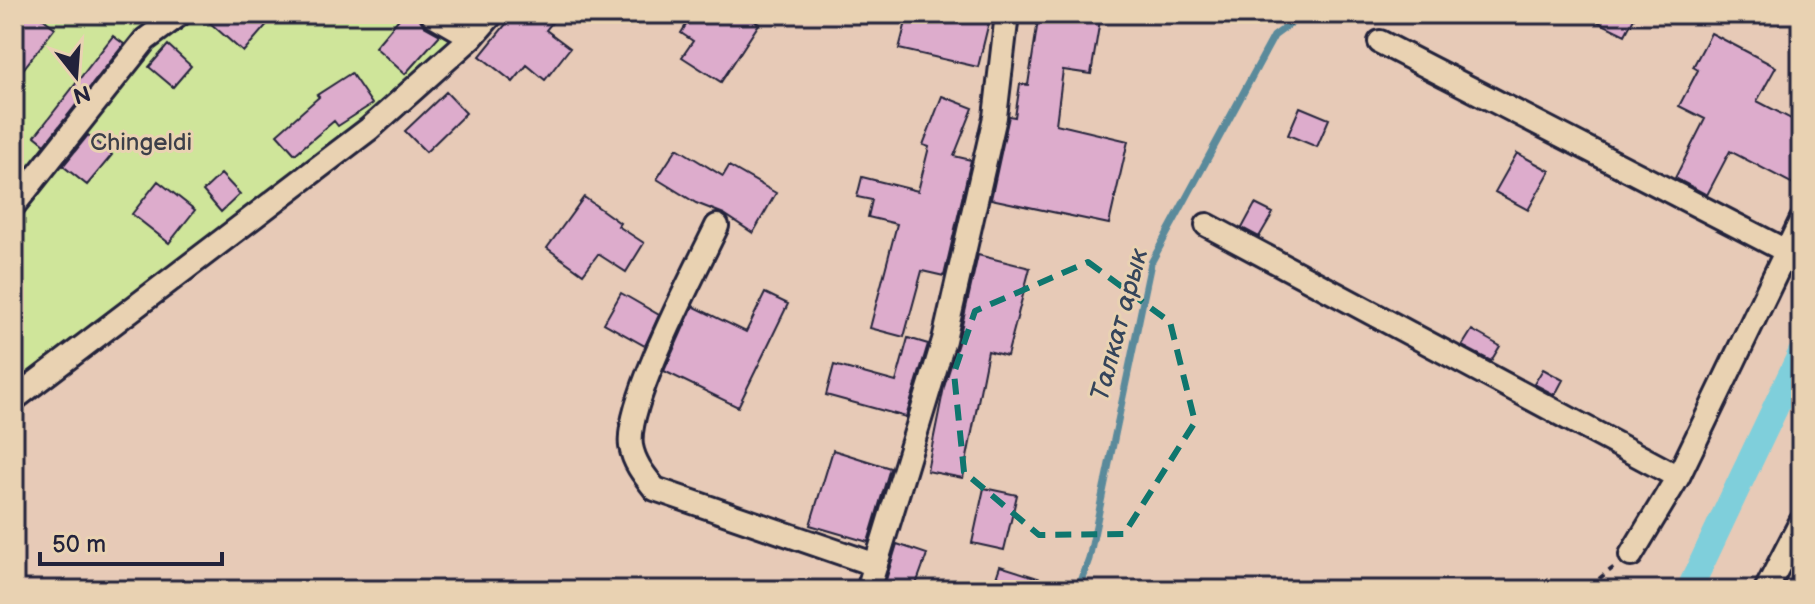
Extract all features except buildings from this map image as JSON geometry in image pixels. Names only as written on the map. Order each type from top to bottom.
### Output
[{"type":"street","points":[[14,205],[145,40],[180,14]]},
{"type":"street","points":[[432,14],[472,37]]},
{"type":"street","points":[[14,399],[369,129],[472,37],[492,14]]},
{"type":"street","points":[[868,590],[944,340],[995,117],[1007,14]]},
{"type":"street","points":[[1380,42],[1786,251]]},
{"type":"street","points":[[1631,555],[1678,477],[1801,221]]},
{"type":"street","points":[[1207,225],[1678,477]]},
{"type":"street","points":[[717,226],[641,392],[631,444],[638,468],[655,489],[876,565]]},
{"type":"street","points":[[1766,590],[1794,558],[1801,522]]},
{"type":"path","points":[[1595,590],[1600,578],[1631,555]]},
{"type":"highlighted area","points":[[1088,262],[1170,322],[1195,422],[1124,534],[1039,535],[964,472],[954,373],[975,311]]},
{"type":"green space","name":"Chingeldi","points":[[14,14],[481,14],[369,129],[14,397]]},
{"type":"waterway","name":"Талкат арык","points":[[1078,590],[1089,559],[1151,263],[1274,36],[1304,14]]},
{"type":"waterway","points":[[1689,590],[1801,353]]}]
